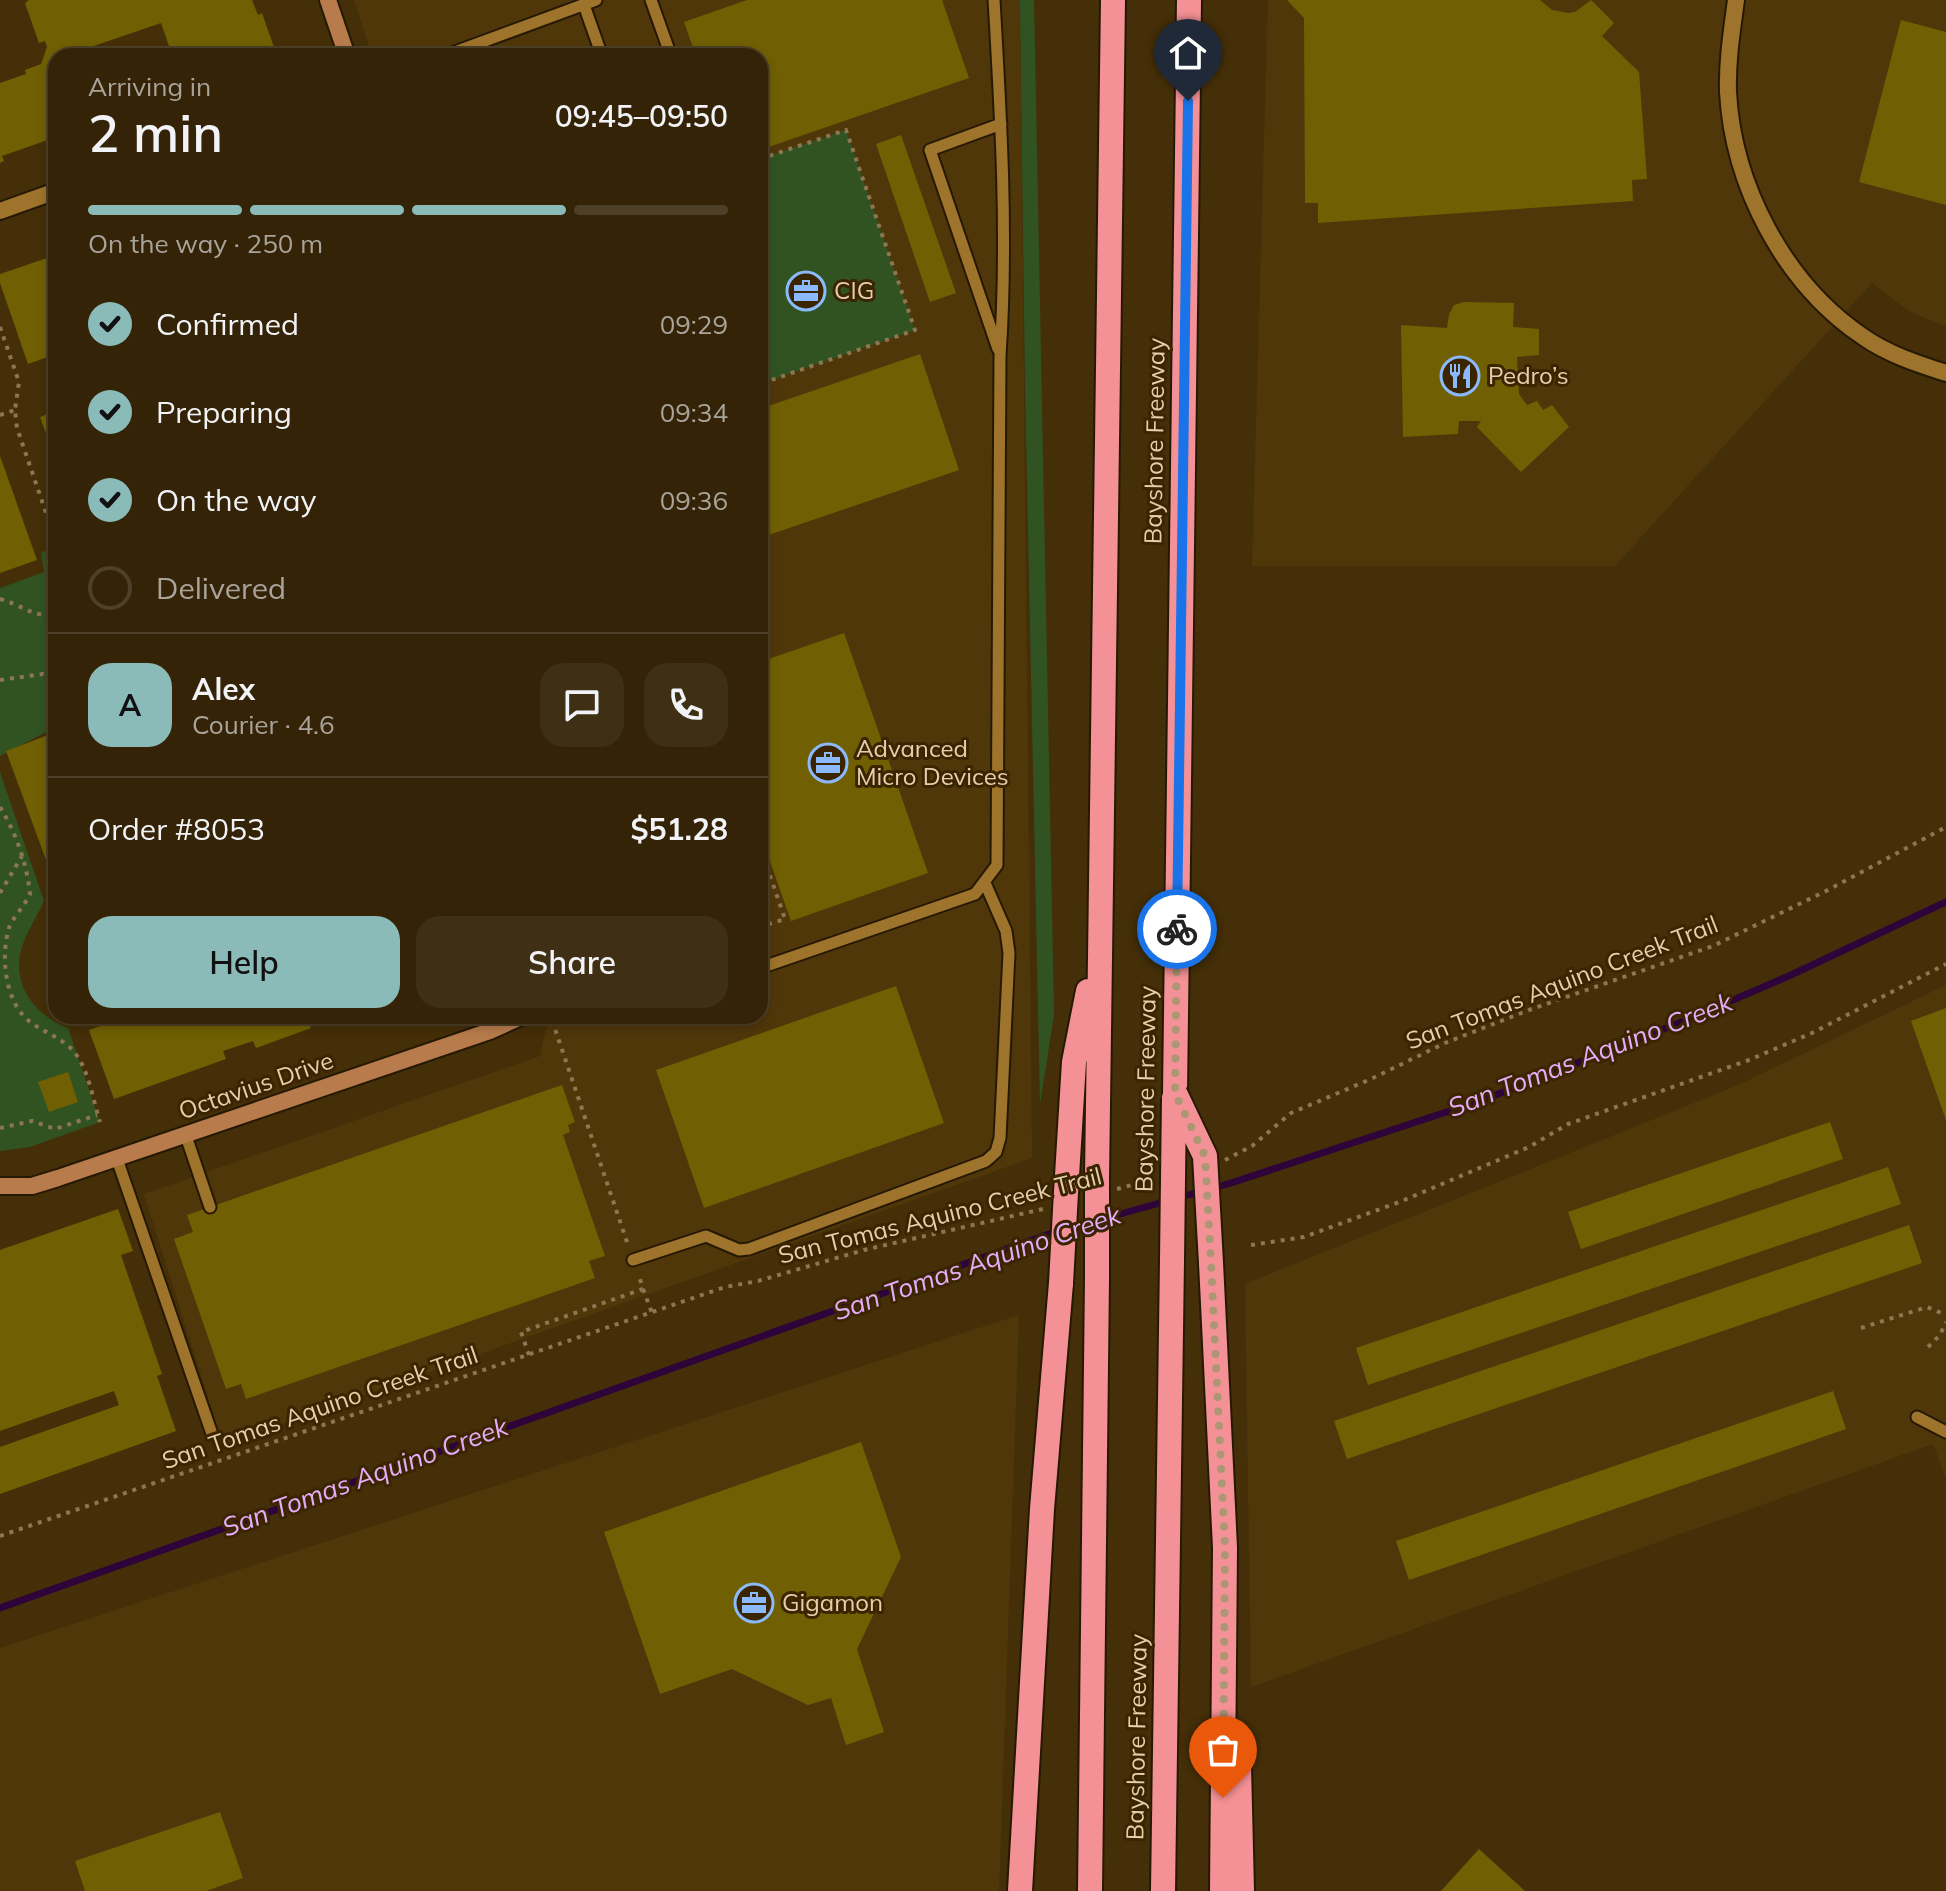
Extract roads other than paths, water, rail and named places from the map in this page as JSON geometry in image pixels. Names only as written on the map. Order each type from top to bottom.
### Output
[{"type":"highway","name":"Bayshore Freeway","points":[[1163,1891],[1189,0]]},
{"type":"highway","points":[[1189,54],[1205,0]]},
{"type":"highway","name":"Bayshore Freeway","points":[[1090,1891],[1097,1278],[1105,1185],[1100,930],[1111,7]]},
{"type":"highway","points":[[1020,1891],[1042,1509],[1061,1283],[1059,1199],[1074,1062],[1100,930]]},
{"type":"highway","points":[[1175,1093],[1205,1156],[1225,1548],[1222,1891]]},
{"type":"highway","points":[[1225,1548],[1235,1606],[1242,1891]]},
{"type":"highway","points":[[1026,1891],[1027,1776]]},
{"type":"street","points":[[328,0],[344,48]]},
{"type":"street","points":[[1736,0],[1728,69],[1733,133],[1745,178],[1774,241],[1811,291],[1862,337],[1910,361],[1946,373]]},
{"type":"street","points":[[0,211],[48,194]]},
{"type":"street","name":"Octavius Drive","points":[[0,1186],[32,1186],[117,1159],[505,1024]]},
{"type":"lane","points":[[466,48],[596,0]]},
{"type":"lane","points":[[651,0],[668,48]]},
{"type":"lane","points":[[768,965],[975,894],[997,865],[1000,356],[1003,313],[1001,124],[994,0]]},
{"type":"lane","points":[[584,5],[599,48]]},
{"type":"lane","points":[[1000,356],[930,150],[1001,124]]},
{"type":"lane","points":[[633,1260],[706,1236],[739,1250],[749,1249],[986,1161],[996,1152],[1000,1138],[1009,953],[1006,931],[985,883]]},
{"type":"lane","points":[[186,1136],[210,1207]]},
{"type":"lane","points":[[117,1159],[212,1434]]},
{"type":"lane","points":[[1917,1417],[1946,1432]]},
{"type":"waterway","name":"San Tomas Aquino Creek","points":[[0,1608],[1049,1234],[1231,1183],[1483,1100],[1689,1019],[1946,902]]},
{"type":"place","name":"CIG","points":[[806,291]]},
{"type":"place","name":"Pedro’s","points":[[1460,376]]},
{"type":"place","name":"Advanced Micro Devices","points":[[828,763]]},
{"type":"place","name":"Gigamon","points":[[754,1603]]}]
